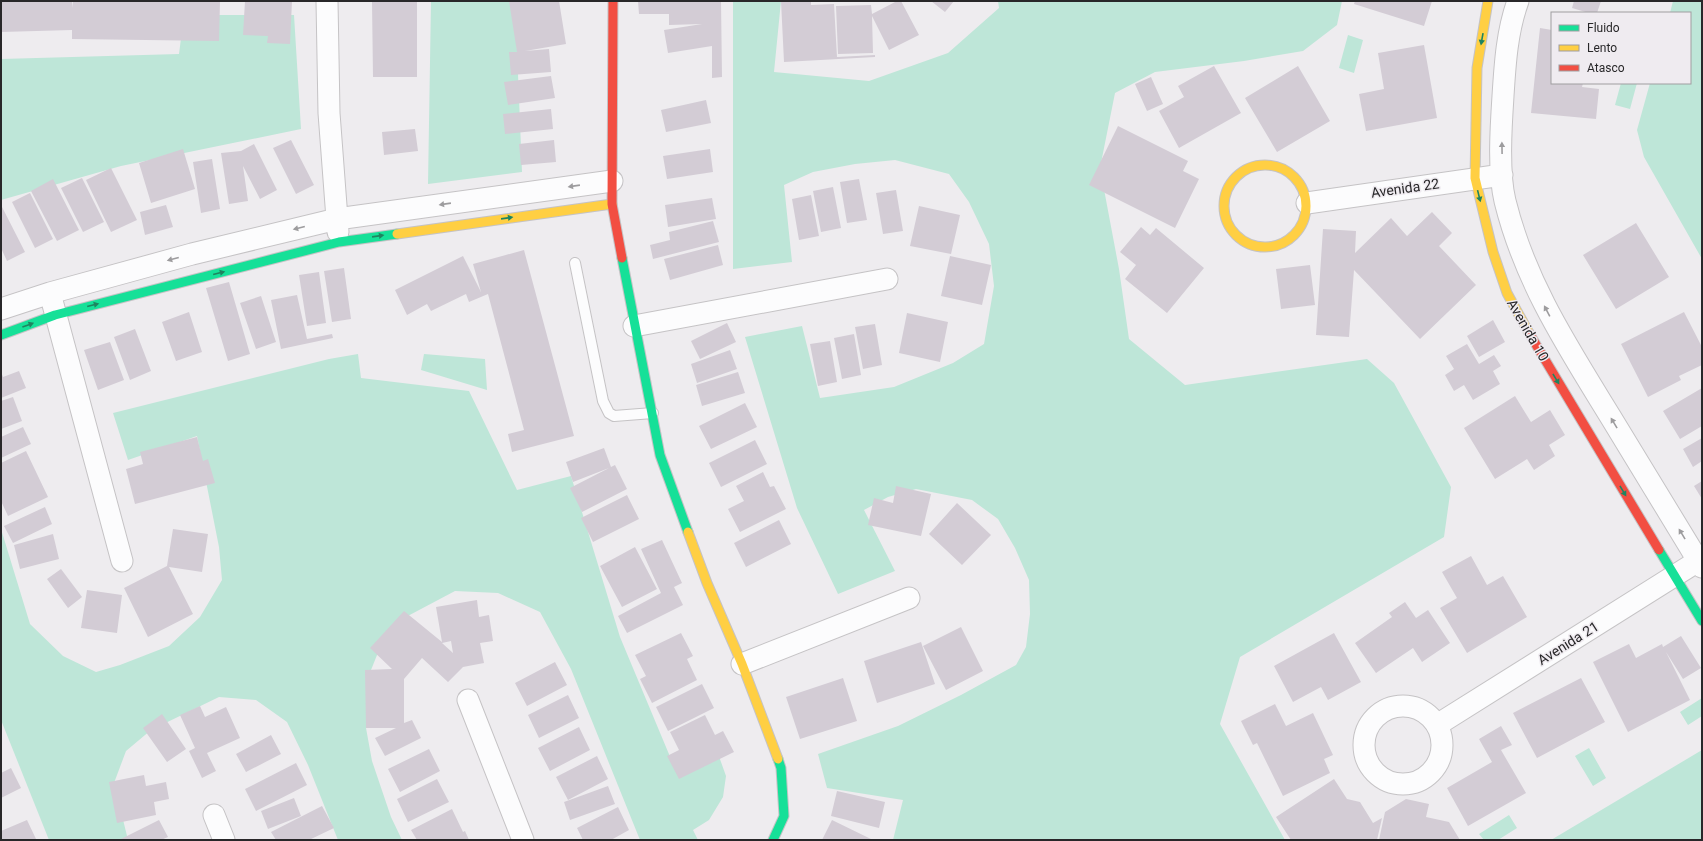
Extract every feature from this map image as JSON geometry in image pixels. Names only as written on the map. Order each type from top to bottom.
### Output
[{"type":"street","points":[[327,1],[329,113],[339,242]]},
{"type":"street","points":[[614,1],[612,204],[634,326],[653,413],[660,454],[707,583],[742,664],[781,768],[784,816],[773,840]]},
{"type":"street","name":"Avenida 10","points":[[1488,1],[1477,68],[1475,178],[1493,252],[1507,293],[1702,621]]},
{"type":"street","name":"Avenida 10","points":[[1518,1],[1512,17],[1505,64],[1501,119],[1502,175],[1505,200],[1522,255],[1546,311],[1700,564]]},
{"type":"street","points":[[1262,165],[1278,167],[1292,175],[1302,188],[1307,203],[1305,219],[1297,233],[1284,243],[1269,247],[1253,246],[1239,238],[1228,225],[1224,210],[1226,194],[1234,180],[1247,170],[1262,165]]},
{"type":"street","name":"Avenida 22","points":[[1307,203],[1502,175]]},
{"type":"street","points":[[1,309],[50,293],[192,254],[337,219],[612,181]]},
{"type":"street","points":[[1,335],[55,315],[339,242],[612,204]]},
{"type":"street","points":[[634,326],[888,279]]},
{"type":"street","points":[[50,293],[122,561]]},
{"type":"street","name":"Avenida 21","points":[[1437,725],[1674,576],[1700,564]]},
{"type":"street","points":[[742,664],[909,598]]},
{"type":"street","points":[[468,700],[524,840]]},
{"type":"street","points":[[214,815],[224,840]]},
{"type":"lane","points":[[575,263],[603,401],[609,413],[614,416],[653,413]]},
{"type":"shaded area","points":[[431,1],[515,1],[522,172],[428,184]]},
{"type":"shaded area","points":[[733,1],[781,1],[774,72],[869,81],[948,53],[999,8],[998,1],[1342,1],[1337,25],[1303,51],[1244,61],[1155,72],[1115,93],[1100,168],[1119,269],[1129,339],[1185,385],[1367,359],[1394,383],[1451,487],[1444,537],[1240,657],[1220,724],[1285,840],[893,840],[903,800],[827,788],[818,754],[898,726],[961,695],[1016,665],[1026,647],[1030,614],[1029,580],[1015,548],[998,519],[972,500],[916,489],[888,497],[864,510],[895,571],[838,594],[797,508],[745,337],[802,326],[820,398],[894,387],[953,363],[984,344],[994,286],[989,244],[969,202],[949,174],[895,160],[855,164],[813,172],[784,185],[792,262],[733,269]]},
{"type":"shaded area","points":[[1673,1],[1702,1],[1702,259],[1644,157],[1637,130],[1650,84],[1691,84],[1691,12],[1670,12]]},
{"type":"shaded area","points":[[184,15],[294,15],[301,129],[121,166],[1,200],[1,59],[179,54]]},
{"type":"shaded area","points":[[1348,35],[1363,40],[1354,73],[1339,68]]},
{"type":"shaded area","points":[[1621,84],[1637,84],[1630,109],[1615,105]]},
{"type":"shaded area","points":[[358,354],[361,378],[469,391],[517,490],[571,476],[620,637],[671,759],[716,748],[726,776],[723,797],[709,820],[693,830],[698,840],[640,840],[571,669],[540,612],[498,593],[455,591],[404,618],[383,640],[369,675],[366,728],[372,761],[391,817],[402,840],[338,840],[308,765],[287,722],[256,700],[219,697],[151,730],[126,751],[114,783],[128,840],[49,840],[1,720],[1,529],[30,624],[63,656],[96,672],[120,665],[169,646],[200,617],[222,580],[219,547],[197,436],[128,460],[113,413],[329,359]]},
{"type":"shaded area","points":[[424,354],[485,359],[487,390],[421,370]]},
{"type":"shaded area","points":[[1702,698],[1702,716],[1688,725],[1680,712]]},
{"type":"shaded area","points":[[1589,748],[1606,778],[1593,786],[1575,756]]},
{"type":"shaded area","points":[[1702,750],[1702,840],[1551,840]]},
{"type":"shaded area","points":[[1509,815],[1517,828],[1498,840],[1484,840],[1479,834]]},
{"type":"building","points":[[1,1],[72,1],[72,8],[73,1],[220,1],[219,41],[72,39],[72,30],[1,32]]},
{"type":"building","points":[[245,1],[292,1],[290,44],[267,43],[268,36],[243,35]]},
{"type":"building","points":[[417,1],[417,77],[373,77],[372,2]]},
{"type":"building","points":[[509,1],[559,1],[566,44],[525,51],[549,49],[551,72],[511,75],[509,52],[517,52]]},
{"type":"building","points":[[638,1],[721,1],[722,77],[712,78],[712,46],[668,53],[664,30],[702,24],[669,25],[669,14],[639,14]]},
{"type":"building","points":[[781,1],[811,1],[811,5],[834,4],[837,57],[875,55],[875,57],[784,62]]},
{"type":"building","points":[[897,1],[901,1],[919,35],[889,50],[872,16],[873,53],[838,54],[836,6],[871,5],[872,14]]},
{"type":"building","points":[[931,1],[954,1],[945,12]]},
{"type":"building","points":[[1355,1],[1432,1],[1424,26],[1354,4]]},
{"type":"building","points":[[1574,1],[1601,1],[1597,12],[1586,12],[1572,8]]},
{"type":"building","points":[[1540,28],[1551,30],[1551,84],[1583,84],[1582,87],[1599,89],[1596,119],[1531,113]]},
{"type":"building","points":[[1424,45],[1437,118],[1366,131],[1359,94],[1384,89],[1378,53]]},
{"type":"building","points":[[1214,66],[1241,113],[1179,148],[1159,111],[1184,97],[1178,86]]},
{"type":"building","points":[[1298,66],[1330,121],[1277,152],[1245,98]]},
{"type":"building","points":[[551,76],[555,98],[508,105],[504,82]]},
{"type":"building","points":[[1151,77],[1163,104],[1147,111],[1135,84]]},
{"type":"building","points":[[706,100],[711,123],[666,132],[661,110]]},
{"type":"building","points":[[551,109],[553,129],[505,134],[503,114]]},
{"type":"building","points":[[1118,126],[1188,161],[1183,171],[1199,179],[1175,228],[1089,185]]},
{"type":"building","points":[[415,129],[418,151],[384,155],[382,132]]},
{"type":"building","points":[[291,140],[314,185],[296,194],[273,148]]},
{"type":"building","points":[[554,140],[556,162],[521,165],[519,144]]},
{"type":"building","points":[[254,144],[277,190],[260,199],[243,166],[248,201],[229,204],[221,153],[241,151]]},
{"type":"building","points":[[183,149],[195,189],[151,203],[139,163]]},
{"type":"building","points":[[710,149],[713,172],[667,179],[663,156]]},
{"type":"building","points":[[212,159],[220,209],[201,213],[193,162]]},
{"type":"building","points":[[111,168],[137,220],[111,232],[86,180]]},
{"type":"building","points":[[82,178],[104,222],[83,232],[61,188]]},
{"type":"building","points":[[53,179],[79,230],[57,241],[31,191]]},
{"type":"building","points":[[859,179],[867,220],[847,223],[840,182]]},
{"type":"building","points":[[833,187],[841,228],[821,232],[813,191]]},
{"type":"building","points":[[896,190],[903,231],[883,234],[876,193]]},
{"type":"building","points":[[30,193],[53,239],[35,248],[12,202]]},
{"type":"building","points":[[811,195],[819,236],[799,240],[792,199]]},
{"type":"building","points":[[712,198],[716,219],[668,227],[665,205]]},
{"type":"building","points":[[1,205],[25,252],[7,261],[1,248]]},
{"type":"building","points":[[166,205],[173,227],[145,235],[140,212]]},
{"type":"building","points":[[919,206],[960,215],[951,254],[910,246]]},
{"type":"building","points":[[1432,212],[1452,233],[1439,246],[1476,285],[1420,339],[1354,270],[1349,337],[1316,335],[1323,229],[1356,231],[1355,253],[1391,218],[1407,236]]},
{"type":"building","points":[[713,221],[719,242],[653,259],[650,245],[670,240],[669,232]]},
{"type":"building","points":[[1636,223],[1669,277],[1616,309],[1583,255]]},
{"type":"building","points":[[1141,227],[1150,235],[1156,228],[1204,268],[1167,313],[1125,279],[1136,265],[1120,252]]},
{"type":"building","points":[[718,245],[723,265],[670,280],[664,259]]},
{"type":"building","points":[[524,250],[574,436],[512,452],[508,434],[524,430],[488,294],[469,302],[466,294],[431,311],[427,304],[407,315],[395,290],[463,256],[481,292],[473,264]]},
{"type":"building","points":[[950,256],[991,265],[982,305],[941,296]]},
{"type":"building","points":[[1310,265],[1315,305],[1281,309],[1276,269]]},
{"type":"building","points":[[344,268],[351,319],[332,322],[324,271]]},
{"type":"building","points":[[319,272],[326,323],[307,326],[299,275]]},
{"type":"building","points":[[229,282],[250,354],[228,361],[206,288]]},
{"type":"building","points":[[297,295],[307,339],[332,334],[333,338],[281,349],[271,300]]},
{"type":"building","points":[[261,296],[276,342],[256,349],[240,303]]},
{"type":"building","points":[[189,312],[202,352],[176,361],[162,322]]},
{"type":"building","points":[[1684,312],[1702,347],[1702,365],[1679,376],[1681,380],[1648,397],[1621,344]]},
{"type":"building","points":[[907,313],[948,322],[940,362],[899,353]]},
{"type":"building","points":[[1493,320],[1505,342],[1479,357],[1467,336]]},
{"type":"building","points":[[727,323],[736,342],[700,359],[691,341]]},
{"type":"building","points":[[875,324],[882,365],[863,369],[855,327]]},
{"type":"building","points":[[135,329],[151,371],[130,380],[114,337]]},
{"type":"building","points":[[854,334],[861,375],[842,379],[834,338]]},
{"type":"building","points":[[830,341],[837,382],[818,386],[810,344]]},
{"type":"building","points":[[110,342],[124,380],[98,390],[84,350]]},
{"type":"building","points":[[1467,344],[1479,364],[1494,355],[1501,366],[1493,371],[1500,384],[1473,400],[1464,385],[1454,391],[1445,375],[1454,369],[1446,356]]},
{"type":"building","points":[[730,350],[737,369],[697,383],[691,364]]},
{"type":"building","points":[[19,371],[26,388],[1,398],[1,372],[3,377]]},
{"type":"building","points":[[738,372],[745,393],[702,406],[696,385]]},
{"type":"building","points":[[1702,388],[1702,426],[1680,439],[1663,411]]},
{"type":"building","points":[[1515,396],[1531,422],[1550,410],[1565,435],[1549,445],[1555,456],[1534,470],[1527,459],[1495,479],[1464,428]]},
{"type":"building","points":[[13,397],[22,421],[1,429],[1,401]]},
{"type":"building","points":[[745,403],[757,427],[711,449],[699,426]]},
{"type":"building","points":[[23,427],[31,444],[1,458],[1,437]]},
{"type":"building","points":[[197,437],[203,461],[208,459],[215,483],[135,504],[126,469],[143,464],[140,452]]},
{"type":"building","points":[[1702,438],[1702,461],[1693,467],[1683,449]]},
{"type":"building","points":[[755,440],[767,464],[721,487],[709,463]]},
{"type":"building","points":[[604,448],[611,467],[615,465],[627,489],[582,512],[570,488],[609,468],[573,482],[566,462]]},
{"type":"building","points":[[26,451],[48,497],[8,516],[1,501],[1,463]]},
{"type":"building","points":[[763,472],[770,487],[774,486],[786,509],[740,532],[728,509],[744,501],[736,486]]},
{"type":"building","points":[[1702,481],[1702,499],[1694,486]]},
{"type":"building","points":[[896,486],[931,494],[921,536],[868,525],[874,498],[893,503]]},
{"type":"building","points":[[627,495],[639,519],[593,542],[581,518]]},
{"type":"building","points":[[957,503],[991,535],[962,565],[929,534]]},
{"type":"building","points":[[45,507],[52,524],[13,543],[4,526]]},
{"type":"building","points":[[779,520],[791,544],[746,567],[734,543]]},
{"type":"building","points":[[173,529],[208,534],[202,572],[169,567],[193,614],[148,637],[124,588],[167,566]]},
{"type":"building","points":[[53,534],[59,559],[20,569],[14,545]]},
{"type":"building","points":[[662,540],[682,583],[674,587],[683,605],[627,633],[618,616],[661,593],[641,549]]},
{"type":"building","points":[[635,547],[657,589],[622,607],[600,566]]},
{"type":"building","points":[[1471,556],[1487,585],[1503,576],[1527,617],[1467,653],[1440,608],[1457,598],[1442,572]]},
{"type":"building","points":[[61,569],[82,597],[68,608],[47,579]]},
{"type":"building","points":[[87,590],[122,595],[117,633],[81,628]]},
{"type":"building","points":[[477,600],[479,617],[489,615],[493,641],[480,643],[484,663],[463,667],[448,682],[422,658],[404,679],[404,723],[412,720],[421,738],[385,756],[375,738],[396,728],[366,728],[365,670],[392,669],[370,648],[404,611],[442,642],[436,607]],"holes":[[[451,641],[453,653],[442,643]]]},
{"type":"building","points":[[1405,602],[1416,618],[1428,610],[1450,643],[1422,662],[1413,648],[1376,673],[1355,643],[1392,617],[1389,613]]},
{"type":"building","points":[[961,627],[983,671],[946,690],[923,646]]},
{"type":"building","points":[[681,633],[693,656],[687,659],[697,680],[652,703],[640,679],[646,676],[635,655]]},
{"type":"building","points":[[1334,633],[1361,682],[1328,700],[1321,687],[1293,702],[1274,666]]},
{"type":"building","points":[[1681,636],[1701,668],[1683,679],[1666,652],[1690,700],[1628,732],[1593,662],[1629,644],[1636,658],[1662,644],[1663,647]]},
{"type":"building","points":[[921,642],[935,684],[877,703],[864,661]]},
{"type":"building","points":[[555,662],[567,685],[527,706],[515,683]]},
{"type":"building","points":[[843,678],[857,721],[800,739],[786,697]]},
{"type":"building","points":[[1581,678],[1605,722],[1537,758],[1513,713]]},
{"type":"building","points":[[702,684],[714,708],[668,731],[656,707]]},
{"type":"building","points":[[568,695],[579,718],[539,738],[528,715]]},
{"type":"building","points":[[1275,704],[1286,726],[1313,713],[1333,755],[1324,759],[1330,773],[1283,796],[1257,743],[1253,745],[1241,721]]},
{"type":"building","points":[[200,706],[205,717],[226,707],[240,738],[207,753],[216,771],[202,778],[189,751],[195,748],[180,715]]},
{"type":"building","points":[[162,714],[186,749],[167,762],[143,728]]},
{"type":"building","points":[[705,715],[715,735],[723,731],[734,752],[679,779],[667,756],[679,750],[670,732]]},
{"type":"building","points":[[1501,726],[1512,745],[1501,750],[1526,793],[1468,826],[1447,788],[1492,762],[1479,739]]},
{"type":"building","points":[[579,727],[590,750],[550,771],[538,748]]},
{"type":"building","points":[[271,735],[281,754],[246,772],[236,754]]},
{"type":"building","points":[[429,749],[440,771],[400,792],[388,769]]},
{"type":"building","points":[[597,756],[608,779],[568,800],[556,777]]},
{"type":"building","points":[[296,763],[307,785],[256,811],[245,789]]},
{"type":"building","points":[[11,768],[21,788],[1,798],[1,773]]},
{"type":"building","points":[[144,775],[146,786],[166,782],[169,799],[154,802],[156,815],[117,823],[109,782]]},
{"type":"building","points":[[437,779],[449,802],[408,822],[397,799]]},
{"type":"building","points":[[1334,779],[1347,799],[1360,802],[1373,823],[1382,818],[1377,840],[1291,840],[1276,817]]},
{"type":"building","points":[[608,786],[615,804],[570,820],[564,802]]},
{"type":"building","points":[[837,791],[885,802],[879,828],[831,816]]},
{"type":"building","points":[[294,798],[301,816],[268,829],[261,811]]},
{"type":"building","points":[[1406,799],[1429,804],[1426,817],[1449,822],[1460,840],[1379,840],[1385,812]]},
{"type":"building","points":[[322,806],[334,828],[309,840],[276,840],[271,832]]},
{"type":"building","points":[[618,807],[629,830],[611,840],[583,840],[577,828]]},
{"type":"building","points":[[452,809],[463,832],[465,831],[469,840],[417,840],[411,830]]},
{"type":"building","points":[[27,820],[36,839],[1,840],[1,831]]},
{"type":"building","points":[[159,820],[168,837],[161,840],[119,840]]},
{"type":"building","points":[[832,820],[873,840],[822,840]]},
{"type":"traffic: fast","points":[[1,335],[55,315],[339,242],[397,234]]},
{"type":"traffic: fast","points":[[622,258],[660,455],[688,532]]},
{"type":"traffic: fast","points":[[1659,550],[1702,621]]},
{"type":"traffic: fast","points":[[773,840],[784,816],[781,768],[778,759]]},
{"type":"traffic: slow","points":[[1488,1],[1477,68],[1475,178],[1493,252],[1507,293],[1529,333]]},
{"type":"traffic: slow","points":[[1265,165],[1281,168],[1294,177],[1303,190],[1306,206],[1303,222],[1294,235],[1281,244],[1265,247],[1249,244],[1236,235],[1227,222],[1224,206],[1227,190],[1236,177],[1249,168],[1265,165]]},
{"type":"traffic: slow","points":[[397,234],[612,204]]},
{"type":"traffic: slow","points":[[688,532],[707,583],[742,664],[778,759]]},
{"type":"traffic: jam","points":[[613,1],[612,204],[622,258]]},
{"type":"traffic: jam","points":[[1529,333],[1659,550]]}]
